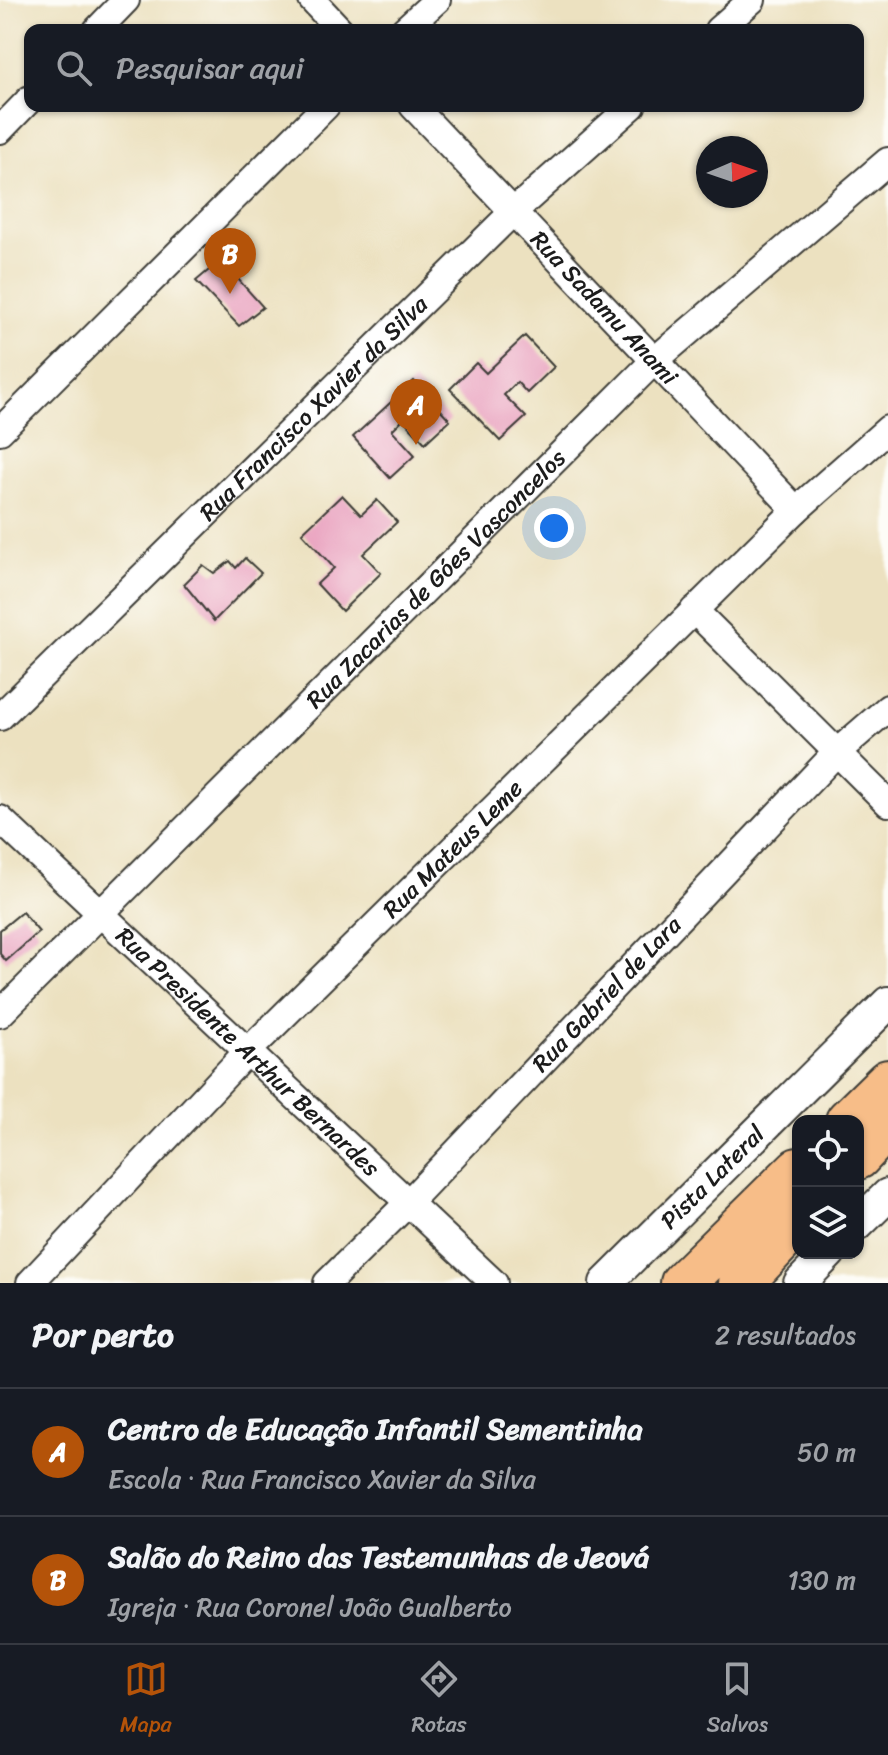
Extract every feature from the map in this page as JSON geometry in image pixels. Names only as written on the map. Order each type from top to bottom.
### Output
[{"type":"highway","points":[[854,1115],[888,1082]]},
{"type":"highway","points":[[864,1151],[888,1125]]},
{"type":"highway","points":[[683,1283],[792,1176]]},
{"type":"highway","points":[[741,1283],[792,1228]]},
{"type":"street","points":[[103,24],[126,0]]},
{"type":"street","points":[[312,0],[334,24]]},
{"type":"street","points":[[411,24],[437,0]]},
{"type":"street","points":[[725,24],[752,0]]},
{"type":"street","points":[[0,130],[24,105]]},
{"type":"street","points":[[0,431],[320,112]]},
{"type":"street","name":"Rua Sadamu Anami","points":[[419,112],[796,510]]},
{"type":"street","name":"Rua Francisco Xavier da Silva","points":[[0,717],[513,212],[625,112]]},
{"type":"street","name":"Rua Zacarias de Góes Vasconcelos","points":[[0,1014],[654,361],[888,161]]},
{"type":"street","name":"Rua Mateus Leme","points":[[30,1283],[247,1052],[796,510],[888,429]]},
{"type":"street","points":[[694,610],[888,803]]},
{"type":"street","name":"Rua Gabriel de Lara","points":[[327,1283],[408,1203],[836,753],[888,708]]},
{"type":"street","name":"Rua Presidente Arthur Bernardes","points":[[0,819],[494,1283]]},
{"type":"street","name":"Pista Lateral","points":[[606,1283],[888,1003]]},
{"type":"street","points":[[864,1218],[888,1195]]},
{"type":"street","points":[[800,1283],[823,1259]]},
{"type":"building","points":[[221,260],[263,307],[239,326],[196,281]]},
{"type":"building","points":[[525,336],[554,367],[527,393],[517,382],[504,395],[526,417],[500,441],[450,389],[476,363],[486,373]]},
{"type":"building","points":[[414,381],[450,420],[425,443],[403,419],[392,430],[415,455],[390,478],[353,437]]},
{"type":"building","points":[[342,495],[361,515],[377,500],[397,522],[363,554],[381,573],[342,611],[317,584],[334,568],[302,533]]},
{"type":"building","points":[[245,558],[261,573],[214,621],[184,584],[203,565],[214,573],[230,561],[236,568]]},
{"type":"building","points":[[22,912],[39,932],[6,961],[0,954],[0,930]]},
{"type":"place","name":"Salão do Reino das Testemunhas de Jeová","points":[[230,294]]},
{"type":"place","name":"Centro de Educação Infantil Sementinha","points":[[416,445]]}]
